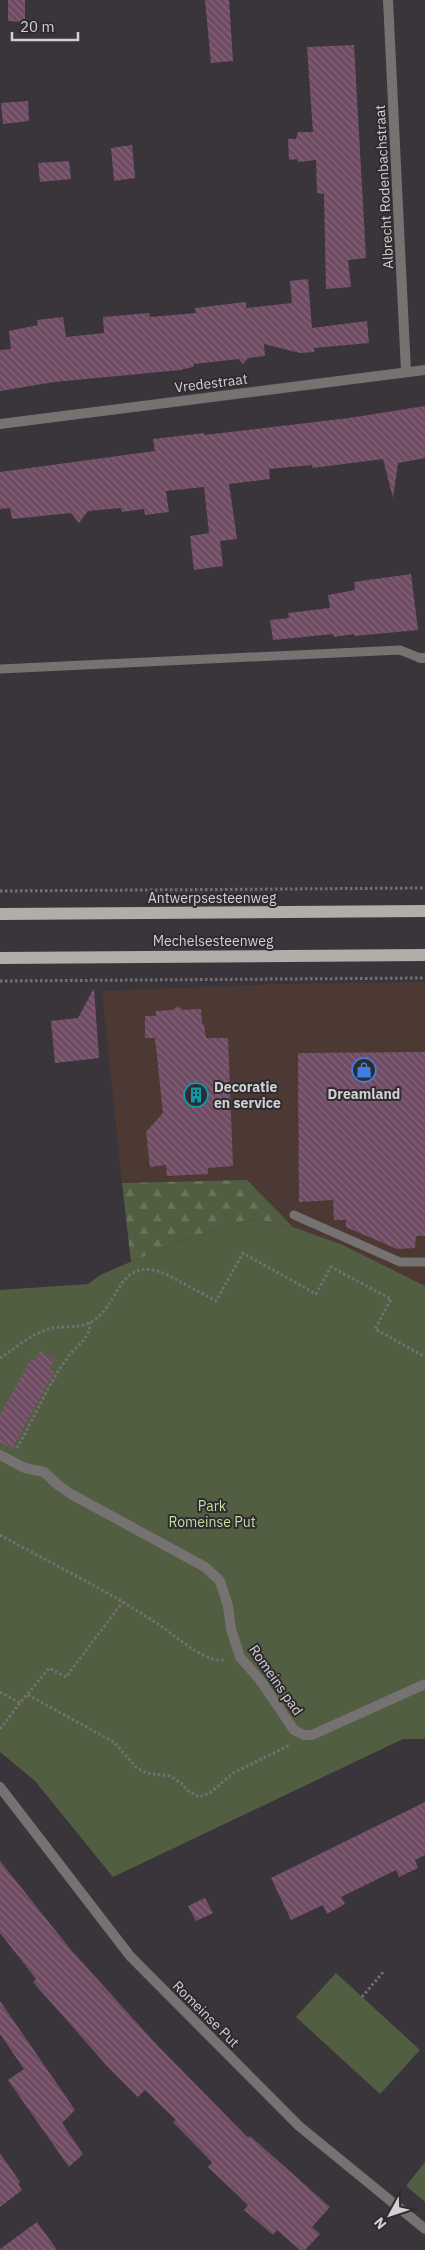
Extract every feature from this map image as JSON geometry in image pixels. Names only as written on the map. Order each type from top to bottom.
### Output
[{"type":"main road","name":"Antwerpsesteenweg","points":[[0,914],[425,911]]},
{"type":"main road","name":"Mechelsesteenweg","points":[[0,958],[425,955]]},
{"type":"street","name":"Albrecht Rodenbachstraat","points":[[388,0],[406,372]]},
{"type":"street","name":"Vredestraat","points":[[0,424],[425,370]]},
{"type":"street","name":"Romeins pad","points":[[0,1455],[25,1468],[44,1472],[58,1486],[205,1567],[220,1581],[228,1606],[231,1629],[240,1657],[260,1680],[294,1730],[304,1735],[312,1735],[425,1684]]},
{"type":"street","name":"Romeinse Put","points":[[0,1787],[130,1956],[299,2126],[425,2229]]},
{"type":"lane","points":[[0,668],[400,650],[422,658]]},
{"type":"lane","points":[[294,1215],[400,1262],[425,1262]]},
{"type":"path","points":[[0,891],[425,888]]},
{"type":"path","points":[[0,980],[425,978]]},
{"type":"path","points":[[0,1358],[38,1333],[59,1327],[90,1322],[103,1311],[124,1280],[140,1270],[158,1270],[216,1301],[243,1254],[316,1294],[331,1267],[391,1299],[375,1329],[425,1357]]},
{"type":"path","points":[[10,1461],[63,1364],[68,1356],[85,1340],[90,1328],[90,1322]]},
{"type":"path","points":[[0,1535],[134,1608],[193,1649],[218,1661],[240,1657]]},
{"type":"path","points":[[0,1729],[49,1668],[66,1677],[122,1603]]},
{"type":"path","points":[[0,1692],[20,1704]]},
{"type":"path","points":[[28,1695],[114,1742],[136,1768],[146,1773],[170,1776],[181,1783],[188,1791],[199,1797],[210,1793],[233,1773],[285,1748],[304,1735]]},
{"type":"path","points":[[362,1997],[384,1972]]},
{"type":"shaded area","points":[[425,982],[425,1286],[343,1245],[293,1227],[247,1180],[122,1183],[102,991],[280,984]]},
{"type":"green space","points":[[247,1180],[293,1227],[253,1219],[180,1241],[131,1262],[122,1183]]},
{"type":"green space","name":"Park Romeinse Put","points":[[253,1219],[293,1227],[343,1245],[425,1286],[425,1739],[403,1739],[113,1877],[35,1781],[0,1752],[0,1290],[88,1284],[102,1274],[180,1241]]},
{"type":"green space","points":[[336,1973],[420,2050],[380,2094],[296,2017]]},
{"type":"green space","points":[[425,2162],[425,2202],[406,2186]]},
{"type":"building","points":[[8,0],[25,0],[25,22],[8,21]]},
{"type":"building","points":[[205,0],[229,0],[233,61],[211,63]]},
{"type":"building","points":[[354,45],[366,258],[348,260],[351,287],[326,289],[324,194],[317,193],[316,160],[298,162],[297,159],[289,160],[288,139],[296,139],[298,132],[313,132],[307,47]]},
{"type":"building","points":[[28,101],[29,121],[3,124],[1,103]]},
{"type":"building","points":[[132,145],[135,178],[114,181],[111,148]]},
{"type":"building","points":[[69,161],[71,179],[40,182],[38,163]]},
{"type":"building","points":[[308,279],[312,328],[367,321],[369,343],[314,348],[314,352],[300,353],[264,344],[265,356],[248,358],[243,364],[239,359],[194,364],[193,367],[180,370],[54,382],[0,391],[0,350],[11,349],[9,331],[38,325],[37,320],[63,317],[66,337],[104,333],[103,317],[149,313],[150,317],[196,313],[195,308],[246,302],[246,308],[292,303],[290,281]]},
{"type":"building","points":[[425,406],[425,458],[398,463],[393,498],[383,459],[312,468],[312,465],[269,469],[270,479],[229,484],[237,539],[220,541],[223,566],[194,570],[190,536],[209,533],[204,487],[166,491],[169,512],[145,515],[144,509],[122,512],[121,508],[88,511],[79,523],[71,513],[12,519],[10,508],[0,509],[0,472],[155,451],[153,439],[349,418]]},
{"type":"building","points":[[411,574],[418,630],[334,637],[333,634],[273,640],[270,620],[289,618],[288,613],[330,608],[328,595],[355,590],[354,582]]},
{"type":"building","points":[[94,988],[99,1058],[55,1063],[51,1021],[78,1018]]},
{"type":"building","name":"Decoratie en service","points":[[178,1006],[183,1010],[201,1009],[202,1024],[204,1024],[206,1038],[228,1038],[233,1166],[208,1168],[208,1174],[167,1176],[166,1165],[150,1167],[146,1132],[163,1113],[155,1038],[145,1038],[145,1016],[156,1016],[156,1011],[173,1010]]},
{"type":"building","points":[[425,1052],[425,1236],[416,1236],[415,1248],[397,1249],[346,1227],[346,1220],[334,1220],[333,1200],[299,1202],[298,1053]]},
{"type":"building","points":[[40,1351],[55,1360],[49,1369],[54,1372],[12,1449],[0,1442],[0,1415],[31,1359],[35,1361]]},
{"type":"building","points":[[425,1802],[425,1855],[415,1860],[418,1868],[399,1877],[396,1870],[341,1897],[345,1904],[327,1914],[323,1905],[291,1920],[271,1878]]},
{"type":"building","points":[[0,1861],[71,1950],[157,2045],[248,2138],[250,2136],[330,2207],[312,2227],[320,2234],[305,2250],[300,2250],[277,2230],[273,2235],[244,2210],[248,2205],[208,2167],[212,2162],[173,2122],[176,2120],[145,2090],[138,2097],[108,2067],[33,1982],[36,1979],[0,1933]]},
{"type":"building","points":[[205,1898],[213,1913],[196,1921],[188,1906]]},
{"type":"building","points":[[0,2001],[75,2110],[62,2123],[83,2154],[69,2167],[8,2080],[24,2069],[0,2034]]},
{"type":"building","points":[[0,2153],[20,2182],[18,2184],[22,2190],[0,2207]]},
{"type":"building","points":[[37,2222],[57,2250],[0,2250],[0,2249]]},
{"type":"place","name":"Dreamland","points":[[364,1070]]},
{"type":"place","name":"Decoratie en service","points":[[196,1095]]}]
